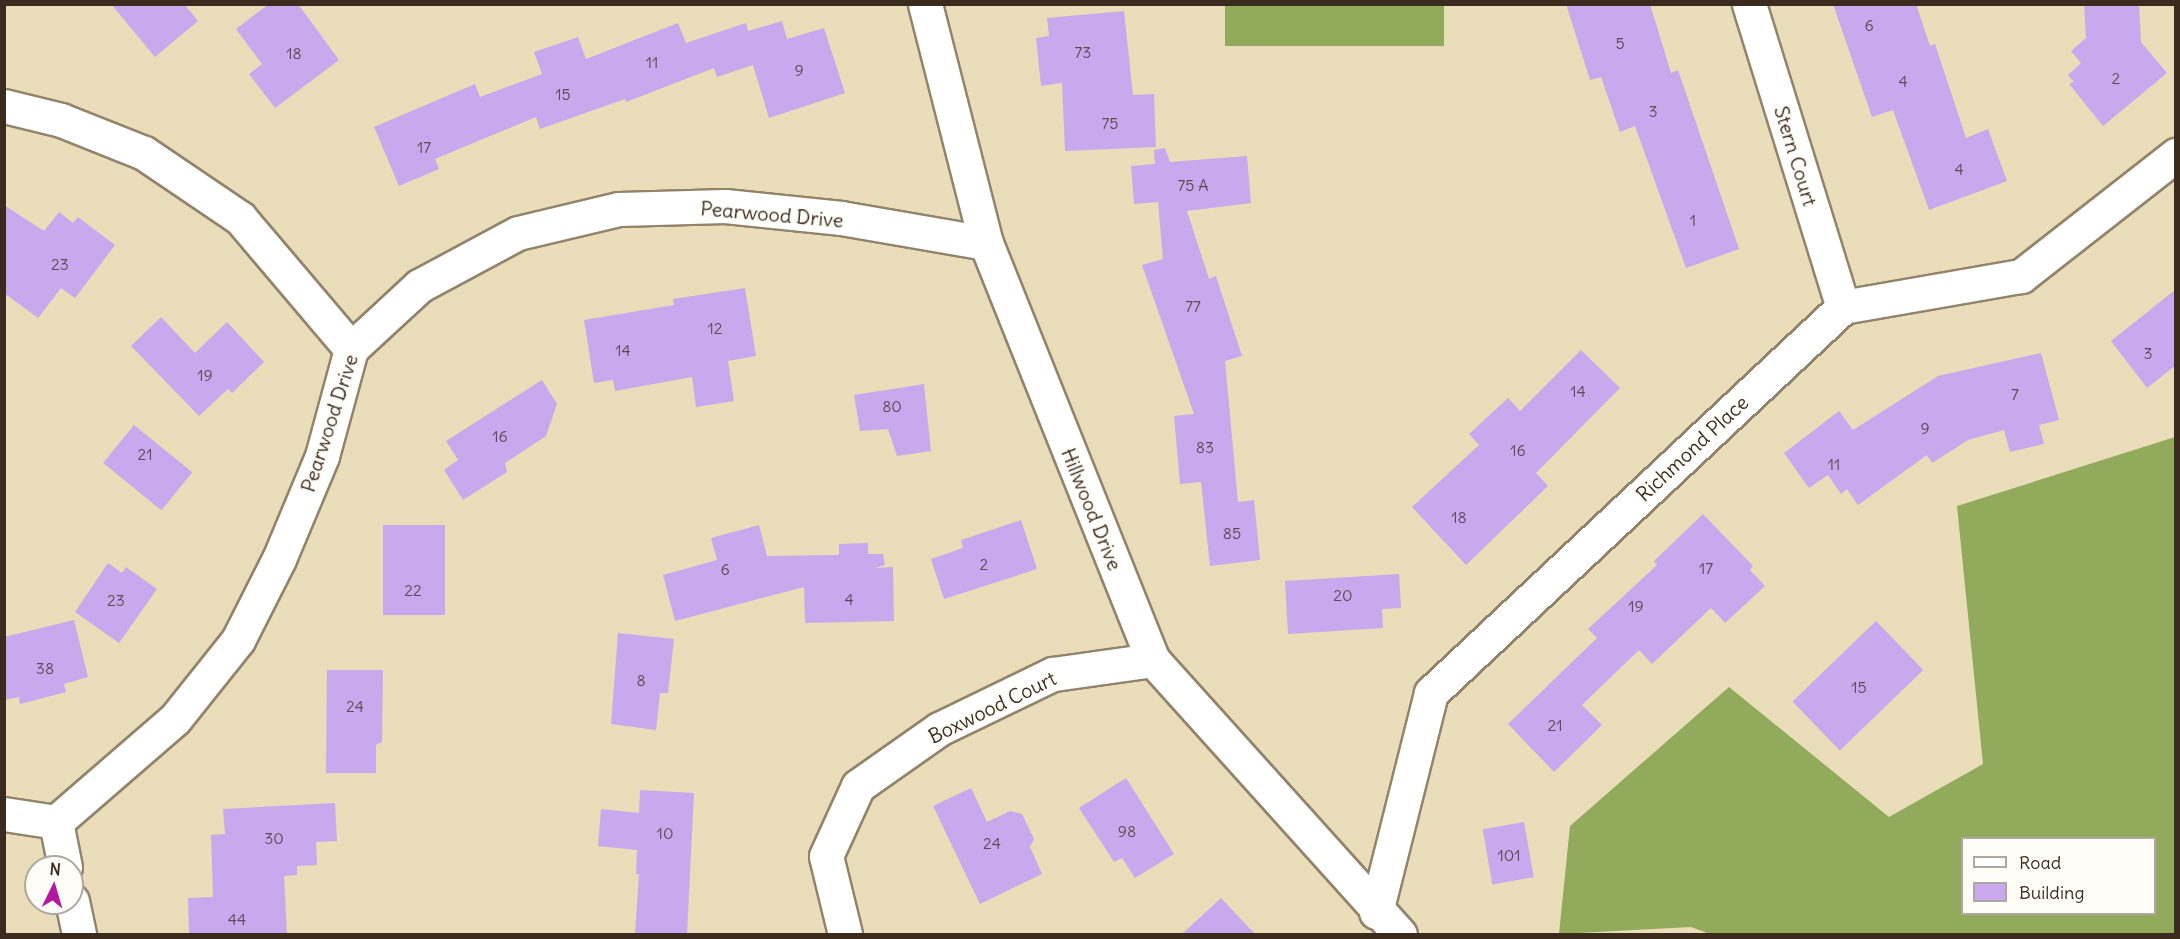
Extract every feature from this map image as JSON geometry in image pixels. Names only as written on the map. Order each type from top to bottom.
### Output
[{"type":"street","name":"Hillwood Drive","points":[[925,4],[986,243],[1153,660],[1376,912],[1400,934]]},
{"type":"street","name":"Stern Court","points":[[1749,4],[1843,307]]},
{"type":"street","points":[[4,106],[61,120],[144,153],[240,218],[351,349]]},
{"type":"street","points":[[1843,307],[2020,276],[2175,155]]},
{"type":"street","name":"Pearwood Drive","points":[[56,822],[175,719],[238,640],[279,559],[322,456],[351,349],[419,286],[518,232],[619,209],[725,206],[841,218],[986,243]]},
{"type":"street","name":"Richmond Place","points":[[1376,912],[1431,693],[1843,307]]},
{"type":"street","name":"Boxwood Court","points":[[845,934],[826,856],[858,786],[939,729],[1053,674],[1153,660]]},
{"type":"street","points":[[4,813],[56,822],[63,855]]},
{"type":"street","points":[[75,915],[79,934]]},
{"type":"green space","points":[[1225,5],[1444,5],[1444,46],[1225,46]]},
{"type":"green space","points":[[2175,437],[2175,934],[1710,934],[1691,927],[1559,934],[1570,826],[1729,687],[1889,817],[1983,764],[1957,506]]},
{"type":"building","points":[[111,4],[184,4],[198,21],[155,57]]},
{"type":"building","points":[[269,4],[298,4],[339,60],[275,108],[249,74],[262,64],[236,29]]},
{"type":"building","points":[[1566,4],[1650,4],[1671,73],[1678,70],[1739,249],[1686,268],[1635,126],[1620,132],[1601,77],[1590,80]]},
{"type":"building","points":[[1833,4],[1916,4],[1930,46],[1935,44],[1966,138],[1988,129],[2007,181],[1929,210],[1893,110],[1872,117]]},
{"type":"building","points":[[2084,4],[2139,4],[2141,42],[2167,73],[2103,126],[2069,84],[2074,82],[2068,75],[2081,63],[2071,51],[2086,38]]},
{"type":"building","points":[[1124,11],[1133,95],[1154,94],[1156,147],[1065,151],[1062,83],[1041,86],[1036,38],[1049,36],[1047,18]]},
{"type":"building","points":[[782,21],[787,39],[824,28],[845,93],[769,118],[753,65],[717,77],[714,68],[626,102],[625,99],[540,129],[536,117],[435,159],[439,169],[399,186],[374,127],[475,84],[480,97],[542,74],[534,52],[578,37],[586,59],[678,23],[686,43],[746,23],[748,31]]},
{"type":"building","points":[[1165,148],[1170,162],[1247,156],[1251,203],[1187,211],[1209,279],[1216,276],[1242,356],[1225,361],[1238,502],[1254,500],[1260,560],[1210,566],[1201,482],[1180,484],[1174,416],[1194,414],[1142,265],[1163,259],[1158,202],[1134,204],[1131,166],[1155,164],[1154,150]]},
{"type":"building","points":[[4,205],[44,231],[59,212],[73,223],[78,217],[115,245],[75,298],[61,288],[38,318],[4,293]]},
{"type":"building","points":[[745,288],[756,356],[728,361],[734,401],[696,407],[692,377],[615,391],[613,380],[594,383],[584,320],[674,305],[673,299]]},
{"type":"building","points":[[2175,290],[2175,366],[2147,388],[2111,341]]},
{"type":"building","points":[[161,317],[195,353],[227,322],[264,362],[232,393],[228,389],[199,416],[131,346]]},
{"type":"building","points":[[1581,350],[1620,388],[1536,473],[1548,486],[1466,565],[1412,507],[1479,445],[1469,434],[1508,398],[1520,411]]},
{"type":"building","points":[[2041,353],[2059,420],[2039,425],[2044,444],[2010,452],[2004,430],[1968,440],[1932,463],[1927,455],[1858,505],[1847,489],[1841,494],[1828,475],[1809,488],[1784,453],[1839,411],[1853,430],[1938,376]]},
{"type":"building","points":[[542,380],[557,404],[546,436],[505,463],[507,472],[463,500],[444,470],[458,460],[446,441]]},
{"type":"building","points":[[924,384],[931,451],[897,456],[888,429],[860,431],[854,395]]},
{"type":"building","points":[[134,425],[192,472],[161,510],[103,463]]},
{"type":"building","points":[[1703,514],[1753,566],[1750,570],[1765,586],[1725,623],[1711,608],[1652,664],[1639,650],[1582,705],[1602,725],[1554,772],[1508,724],[1597,638],[1588,629],[1657,565],[1654,561]]},
{"type":"building","points":[[1021,520],[1037,569],[944,599],[931,559],[963,548],[961,540]]},
{"type":"building","points":[[383,525],[445,525],[445,615],[383,615]]},
{"type":"building","points":[[759,525],[767,556],[839,555],[839,544],[868,543],[868,554],[883,554],[885,565],[875,568],[893,567],[894,621],[805,623],[804,587],[675,621],[663,575],[717,560],[711,538]]},
{"type":"building","points":[[108,563],[122,573],[126,567],[157,589],[119,643],[75,612]]},
{"type":"building","points":[[1399,574],[1401,608],[1382,609],[1383,628],[1288,634],[1285,581]]},
{"type":"building","points":[[74,620],[88,677],[64,684],[66,692],[20,704],[19,697],[4,700],[4,637]]},
{"type":"building","points":[[1876,621],[1923,670],[1840,750],[1793,702]]},
{"type":"building","points":[[618,633],[674,639],[668,693],[660,693],[656,730],[611,724]]},
{"type":"building","points":[[327,670],[383,670],[382,742],[376,745],[376,773],[326,773]]},
{"type":"building","points":[[1126,778],[1174,854],[1135,878],[1122,858],[1114,862],[1079,808]]},
{"type":"building","points":[[971,788],[987,822],[1010,811],[1022,814],[1034,839],[1030,847],[1042,874],[980,904],[933,806]]},
{"type":"building","points":[[640,790],[694,793],[687,934],[635,934],[639,874],[636,874],[637,850],[598,846],[601,809],[639,813]]},
{"type":"building","points":[[335,803],[337,841],[316,842],[317,865],[297,866],[297,875],[284,876],[287,934],[189,934],[188,898],[213,897],[211,835],[225,834],[223,809]]},
{"type":"building","points":[[1524,822],[1534,877],[1492,884],[1483,829]]},
{"type":"building","points":[[1221,898],[1255,934],[1182,934]]}]
